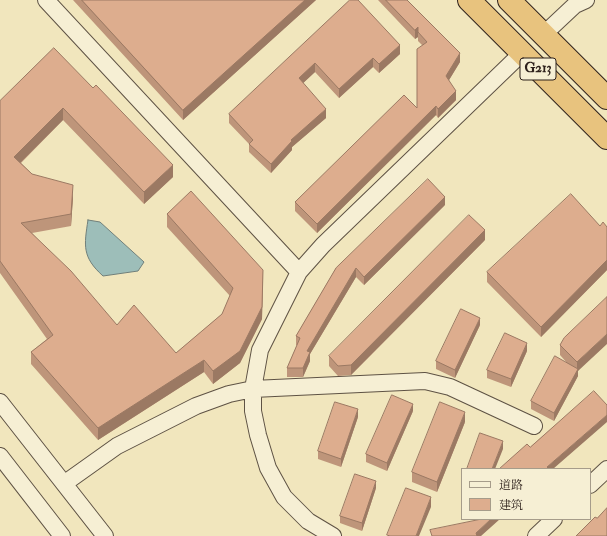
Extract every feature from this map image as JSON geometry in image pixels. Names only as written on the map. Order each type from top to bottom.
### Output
[{"type":"highway","name":"G213","points":[[469,0],[607,138]]},
{"type":"highway","name":"G213","points":[[508,0],[607,98]]},
{"type":"street","points":[[46,0],[298,272]]},
{"type":"street","points":[[543,35],[575,5],[586,0]]},
{"type":"street","points":[[333,536],[308,521],[284,497],[268,468],[258,435],[253,411],[253,389],[260,350],[298,272],[323,245],[522,53]]},
{"type":"street","points":[[65,483],[117,446],[196,406],[229,394],[253,389],[425,381],[450,387],[534,426]]},
{"type":"street","points":[[0,402],[65,483],[105,536]]},
{"type":"street","points":[[0,456],[62,536]]},
{"type":"street","points":[[591,484],[607,470]]},
{"type":"street","points":[[536,536],[553,520]]},
{"type":"water","points":[[88,220],[100,222],[144,262],[138,271],[103,276],[96,269],[91,263],[86,251],[85,244]]},
{"type":"building","points":[[82,0],[305,0],[183,110]]},
{"type":"building","points":[[350,0],[358,0],[400,45],[379,64],[373,58],[339,89],[315,63],[299,78],[326,109],[291,140],[292,141],[271,164],[249,144],[253,140],[229,114]]},
{"type":"building","points":[[386,0],[407,0],[460,53],[446,76],[456,91],[438,109],[436,106],[317,224],[295,202],[404,95],[417,108],[417,49],[427,42],[418,32],[418,27],[415,30]]},
{"type":"building","points":[[54,48],[93,88],[96,85],[173,165],[144,192],[63,108],[14,157],[32,174],[73,185],[71,214],[21,223],[71,271],[117,325],[134,305],[176,353],[222,314],[233,288],[167,214],[191,191],[263,270],[262,307],[240,351],[213,371],[204,360],[98,428],[31,352],[53,335],[0,261],[0,101]]},
{"type":"building","points":[[428,179],[445,197],[364,277],[356,268],[307,351],[310,352],[303,368],[287,368],[300,338],[296,336],[336,268]]},
{"type":"building","points":[[571,194],[600,226],[603,222],[607,227],[607,260],[541,327],[487,272]]},
{"type":"building","points":[[469,215],[485,230],[351,365],[338,366],[329,356]]},
{"type":"building","points":[[607,297],[607,334],[577,362],[560,345],[564,338]]},
{"type":"building","points":[[461,309],[480,318],[455,370],[436,361]]},
{"type":"building","points":[[505,333],[527,343],[511,379],[487,370]]},
{"type":"building","points":[[555,356],[578,369],[554,413],[531,401]]},
{"type":"building","points":[[594,391],[607,405],[607,415],[547,467],[548,468],[500,468],[527,444],[530,447]]},
{"type":"building","points":[[392,395],[413,404],[387,463],[366,454]]},
{"type":"building","points":[[335,402],[358,409],[341,459],[318,451]]},
{"type":"building","points":[[440,402],[465,412],[437,482],[412,472]]},
{"type":"building","points":[[480,433],[503,441],[492,468],[467,468]]},
{"type":"building","points":[[355,474],[376,481],[362,523],[340,516]]},
{"type":"building","points":[[406,488],[431,497],[416,536],[387,535]]},
{"type":"building","points":[[607,508],[607,536],[576,536],[595,517],[597,518]]},
{"type":"building","points":[[477,520],[490,520],[476,533],[477,536],[432,536],[430,530]]}]
